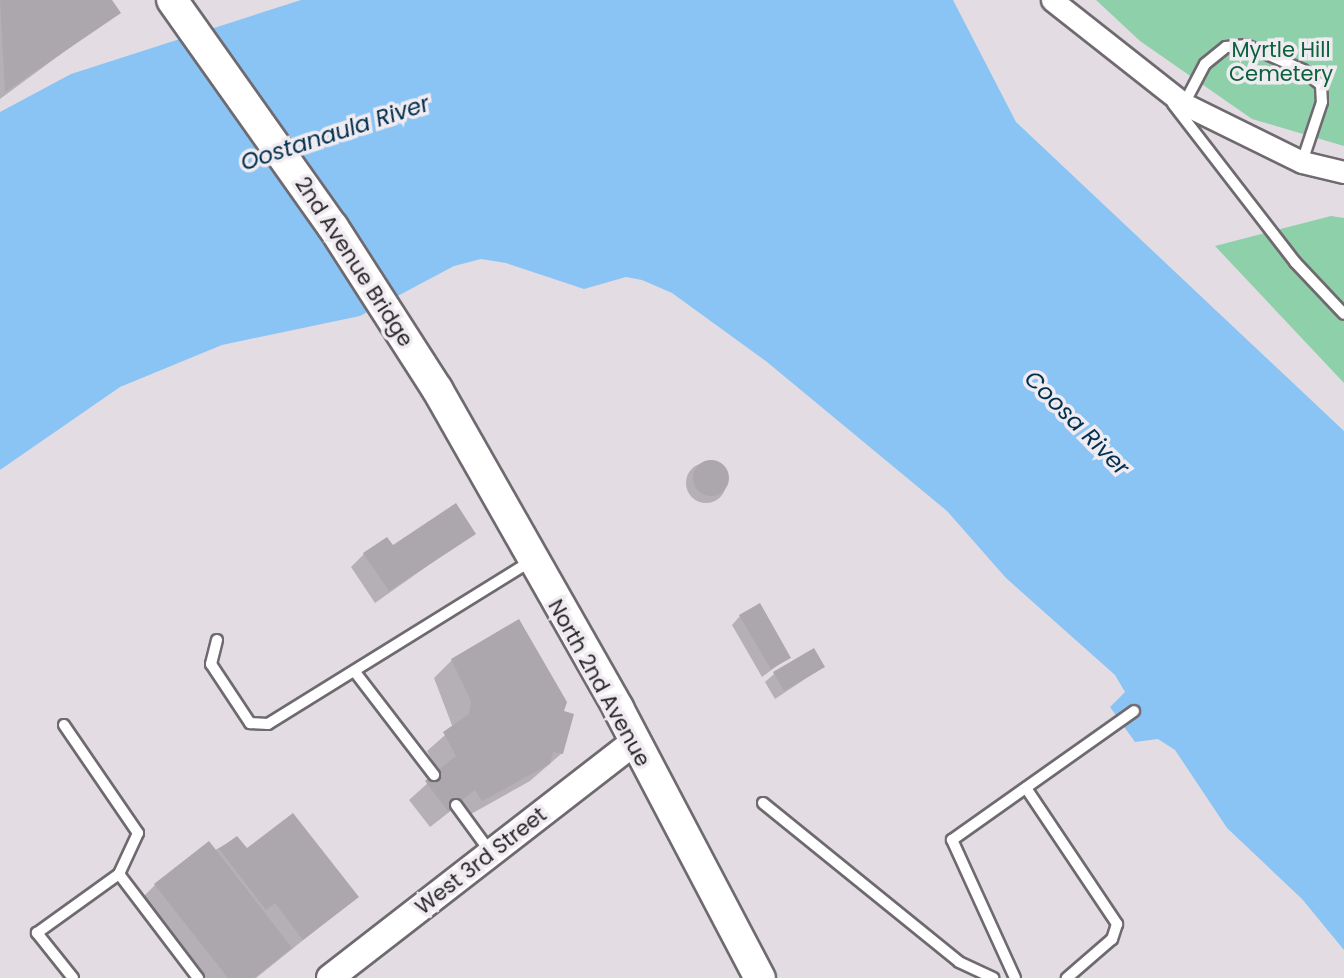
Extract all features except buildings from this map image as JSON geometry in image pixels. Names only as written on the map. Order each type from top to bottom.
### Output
[{"type":"main road","name":"2nd Avenue Bridge","points":[[172,0],[333,227],[437,389]]},
{"type":"main road","name":"North 2nd Avenue","points":[[437,389],[760,978]]},
{"type":"street","points":[[1052,0],[1163,91],[1302,162],[1344,172]]},
{"type":"street","name":"West 3rd Street","points":[[330,978],[632,744]]},
{"type":"lane","points":[[1184,103],[1205,64],[1226,47],[1246,45],[1303,70],[1321,85],[1322,102],[1302,162]]},
{"type":"lane","points":[[1163,91],[1295,262],[1344,314]]},
{"type":"lane","points":[[217,640],[211,664],[244,717],[259,726],[355,672],[531,561]]},
{"type":"lane","points":[[355,672],[434,775]]},
{"type":"lane","points":[[1015,978],[952,840],[1134,711]]},
{"type":"lane","points":[[64,725],[138,833],[119,874],[37,933],[73,978]]},
{"type":"lane","points":[[1026,788],[1117,924],[1112,939],[1068,978]]},
{"type":"lane","points":[[763,803],[959,962],[993,978]]},
{"type":"lane","points":[[456,805],[491,853]]},
{"type":"lane","points":[[119,874],[198,978]]},
{"type":"green space","name":"Myrtle Hill Cemetery","points":[[1096,0],[1344,0],[1344,146],[1252,119],[1140,41]]},
{"type":"green space","points":[[1331,216],[1344,218],[1344,383],[1215,246]]},
{"type":"water","points":[[301,0],[953,0],[1016,122],[1344,431],[1344,950],[1302,899],[1227,828],[1175,750],[1158,739],[1135,742],[1110,707],[1125,692],[1115,675],[1006,578],[947,511],[767,362],[672,293],[642,280],[626,277],[584,289],[506,263],[481,259],[454,266],[360,316],[222,345],[120,387],[0,470],[0,112],[71,74]]},
{"type":"water label","name":"Oostanaula River","points":[[335,133]]},
{"type":"water label","name":"Coosa River","points":[[1077,423]]}]
